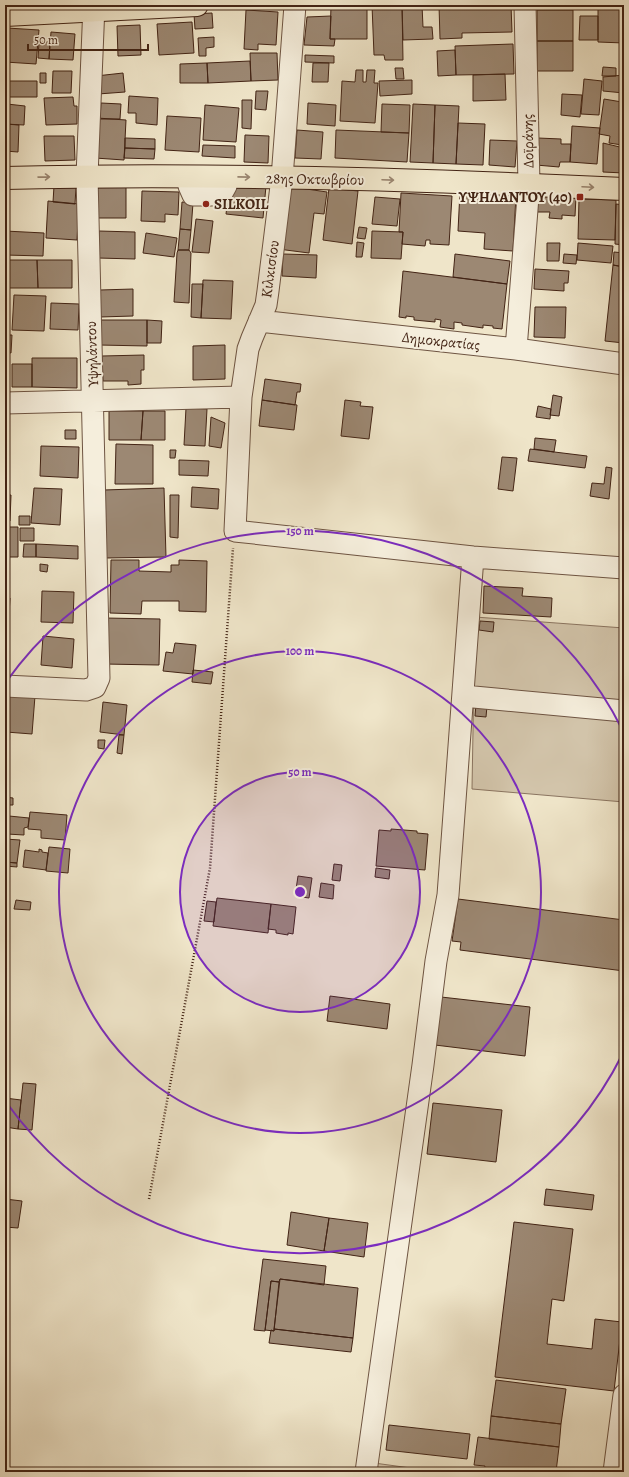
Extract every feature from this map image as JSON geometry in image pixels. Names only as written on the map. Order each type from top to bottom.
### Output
[{"type":"main road","points":[[5,15],[94,8],[197,5]]},
{"type":"main road","name":"28ης Οκτωβρίου","points":[[5,178],[87,176],[282,178],[529,184],[624,189]]},
{"type":"street","name":"Κιλκισίου","points":[[235,531],[241,397],[248,349],[266,305],[268,291],[282,178],[295,5]]},
{"type":"street","name":"Δοϊράνης","points":[[516,349],[529,184],[525,5]]},
{"type":"street","name":"Υψηλάντου","points":[[5,686],[81,690],[95,687],[99,678],[87,176],[94,8]]},
{"type":"street","points":[[189,186],[193,195],[221,195],[226,186]]},
{"type":"street","name":"Δημοκρατίας","points":[[259,321],[516,349],[624,364]]},
{"type":"street","points":[[5,403],[241,397]]},
{"type":"street","points":[[235,531],[473,557],[624,568]]},
{"type":"street","points":[[366,1472],[421,1081],[436,961],[448,895],[473,557]]},
{"type":"street","points":[[463,696],[624,711]]},
{"type":"street","points":[[614,1472],[624,1395]]},
{"type":"path","points":[[149,1199],[210,868],[235,531]]},
{"type":"shaded area","points":[[475,617],[624,628],[624,802],[472,789]]},
{"type":"shaded area","points":[[374,1463],[440,1472],[373,1472]]},
{"type":"building","points":[[372,5],[402,5],[403,60],[385,60],[384,55],[374,55]]},
{"type":"building","points":[[402,5],[422,5],[423,27],[432,27],[433,39],[403,40]]},
{"type":"building","points":[[439,5],[511,5],[512,32],[462,33],[462,38],[440,39]]},
{"type":"building","points":[[598,5],[624,5],[624,43],[598,42]]},
{"type":"building","points":[[331,6],[367,6],[367,39],[330,39]]},
{"type":"building","points":[[246,10],[278,12],[276,45],[258,44],[258,50],[244,49]]},
{"type":"building","points":[[537,10],[573,10],[573,41],[537,41]]},
{"type":"building","points":[[212,13],[213,28],[195,29],[194,14]]},
{"type":"building","points":[[331,16],[330,39],[335,39],[334,46],[304,45],[307,17]]},
{"type":"building","points":[[580,16],[598,16],[598,40],[579,40]]},
{"type":"building","points":[[192,22],[194,53],[159,55],[157,24]]},
{"type":"building","points":[[140,25],[141,55],[118,56],[117,26]]},
{"type":"building","points":[[7,28],[39,30],[36,64],[5,62]]},
{"type":"building","points":[[51,32],[75,34],[73,60],[49,59]]},
{"type":"building","points":[[214,37],[214,47],[206,48],[206,56],[199,56],[198,38]]},
{"type":"building","points":[[537,41],[573,41],[573,71],[537,71]]},
{"type":"building","points":[[39,42],[50,42],[49,59],[38,58]]},
{"type":"building","points":[[513,44],[514,74],[456,75],[455,46]]},
{"type":"building","points":[[455,50],[456,75],[438,76],[437,51]]},
{"type":"building","points":[[250,53],[277,53],[278,80],[251,81]]},
{"type":"building","points":[[305,55],[334,56],[334,63],[305,62]]},
{"type":"building","points":[[250,61],[251,81],[208,83],[207,63]]},
{"type":"building","points":[[207,63],[208,83],[180,83],[180,64]]},
{"type":"building","points":[[313,63],[329,63],[328,82],[312,82]]},
{"type":"building","points":[[603,67],[616,68],[616,76],[602,76]]},
{"type":"building","points":[[395,68],[403,68],[404,79],[396,79]]},
{"type":"building","points":[[356,70],[363,70],[363,82],[366,82],[367,70],[375,70],[374,83],[378,83],[375,123],[340,121],[342,81],[355,82]]},
{"type":"building","points":[[53,71],[72,71],[71,93],[52,93]]},
{"type":"building","points":[[40,73],[46,73],[46,83],[40,83]]},
{"type":"building","points":[[123,73],[125,92],[98,94],[96,76]]},
{"type":"building","points":[[505,74],[506,100],[473,101],[473,75]]},
{"type":"building","points":[[624,75],[624,93],[603,91],[603,77]]},
{"type":"building","points":[[584,79],[602,81],[599,115],[581,114]]},
{"type":"building","points":[[412,80],[412,94],[380,96],[379,81]]},
{"type":"building","points":[[5,81],[37,81],[37,97],[5,97]]},
{"type":"building","points":[[256,91],[268,91],[266,110],[255,109]]},
{"type":"building","points":[[562,94],[582,95],[580,117],[561,115]]},
{"type":"building","points":[[129,96],[158,98],[157,125],[136,123],[136,113],[128,113]]},
{"type":"building","points":[[73,97],[74,106],[77,106],[77,124],[46,125],[44,98]]},
{"type":"building","points":[[604,99],[622,102],[621,109],[624,110],[624,139],[622,145],[609,143],[610,136],[599,134]]},
{"type":"building","points":[[242,100],[252,100],[251,129],[242,128]]},
{"type":"building","points":[[101,103],[121,104],[120,119],[100,119]]},
{"type":"building","points":[[308,103],[336,105],[335,126],[307,124]]},
{"type":"building","points":[[7,104],[25,106],[24,125],[5,124]]},
{"type":"building","points":[[382,104],[410,105],[409,133],[381,132]]},
{"type":"building","points":[[413,104],[435,105],[433,163],[410,162]]},
{"type":"building","points":[[205,105],[239,108],[236,142],[203,140]]},
{"type":"building","points":[[435,105],[459,106],[456,164],[433,163]]},
{"type":"building","points":[[167,116],[201,118],[199,152],[165,150]]},
{"type":"building","points":[[97,118],[126,120],[124,160],[95,158]]},
{"type":"building","points":[[458,123],[485,124],[483,165],[456,164]]},
{"type":"building","points":[[5,124],[19,125],[18,152],[5,151]]},
{"type":"building","points":[[572,126],[600,128],[597,164],[570,162]]},
{"type":"building","points":[[297,130],[323,132],[321,159],[295,158]]},
{"type":"building","points":[[336,130],[409,133],[407,162],[335,158]]},
{"type":"building","points":[[245,135],[269,136],[268,163],[244,162]]},
{"type":"building","points":[[44,136],[74,136],[75,160],[45,161]]},
{"type":"building","points":[[125,138],[155,139],[155,149],[125,148]]},
{"type":"building","points":[[538,138],[561,139],[561,144],[571,144],[570,162],[560,162],[559,167],[536,165]]},
{"type":"building","points":[[490,140],[517,141],[515,167],[489,165]]},
{"type":"building","points":[[603,143],[624,148],[624,173],[603,172]]},
{"type":"building","points":[[203,145],[235,146],[235,158],[202,156]]},
{"type":"building","points":[[125,148],[155,149],[154,159],[124,158]]},
{"type":"building","points":[[95,181],[126,181],[126,218],[94,218]]},
{"type":"building","points":[[230,182],[266,186],[263,218],[226,214]]},
{"type":"building","points":[[54,186],[76,187],[75,204],[53,202]]},
{"type":"building","points":[[286,186],[327,192],[324,214],[314,213],[309,253],[278,249]]},
{"type":"building","points":[[329,188],[358,191],[352,244],[323,240]]},
{"type":"building","points":[[142,191],[179,192],[178,215],[165,214],[165,222],[141,221]]},
{"type":"building","points":[[460,191],[516,195],[513,251],[484,249],[485,233],[458,231]]},
{"type":"building","points":[[401,193],[452,196],[449,245],[430,244],[430,240],[426,240],[425,246],[402,244],[403,232],[399,232]]},
{"type":"building","points":[[536,194],[576,196],[575,216],[562,215],[562,219],[549,218],[550,212],[536,212]]},
{"type":"building","points":[[375,197],[400,199],[397,226],[372,224]]},
{"type":"building","points":[[579,199],[616,200],[615,240],[578,239]]},
{"type":"building","points":[[48,201],[79,204],[77,240],[46,238]]},
{"type":"building","points":[[182,202],[193,203],[191,230],[180,229]]},
{"type":"building","points":[[616,204],[624,205],[624,245],[615,244]]},
{"type":"building","points":[[196,219],[213,221],[209,253],[192,252]]},
{"type":"building","points":[[359,227],[367,228],[365,239],[357,238]]},
{"type":"building","points":[[180,229],[191,230],[189,250],[178,250]]},
{"type":"building","points":[[5,231],[44,233],[43,256],[5,255]]},
{"type":"building","points":[[99,231],[135,232],[135,259],[98,258]]},
{"type":"building","points":[[372,231],[403,232],[401,259],[371,258]]},
{"type":"building","points":[[146,233],[177,238],[174,257],[143,253]]},
{"type":"building","points":[[357,242],[364,243],[362,257],[356,257]]},
{"type":"building","points":[[547,243],[560,243],[559,261],[547,261]]},
{"type":"building","points":[[578,243],[613,246],[611,263],[577,260]]},
{"type":"building","points":[[178,250],[189,250],[191,253],[189,303],[174,302]]},
{"type":"building","points":[[614,252],[624,253],[624,267],[613,265]]},
{"type":"building","points":[[283,254],[317,255],[316,278],[282,276]]},
{"type":"building","points":[[455,254],[510,261],[507,284],[453,277]]},
{"type":"building","points":[[564,254],[577,255],[576,264],[563,263]]},
{"type":"building","points":[[5,260],[37,260],[38,288],[5,288]]},
{"type":"building","points":[[37,260],[72,260],[72,288],[38,288]]},
{"type":"building","points":[[613,265],[624,267],[624,343],[605,341]]},
{"type":"building","points":[[535,269],[569,271],[568,283],[564,283],[564,291],[534,289]]},
{"type":"building","points":[[403,271],[507,284],[502,329],[483,325],[483,328],[462,325],[462,323],[454,322],[454,329],[440,327],[441,320],[435,319],[435,322],[414,320],[414,317],[399,317]]},
{"type":"building","points":[[203,280],[233,281],[231,319],[201,318]]},
{"type":"building","points":[[192,284],[203,284],[201,318],[191,317]]},
{"type":"building","points":[[133,289],[133,316],[100,317],[100,290]]},
{"type":"building","points":[[14,295],[46,296],[44,331],[12,330]]},
{"type":"building","points":[[51,303],[79,304],[78,330],[50,329]]},
{"type":"building","points":[[535,307],[566,307],[565,338],[534,337]]},
{"type":"building","points":[[100,320],[147,320],[147,346],[99,345]]},
{"type":"building","points":[[147,320],[162,321],[161,343],[147,343]]},
{"type":"building","points":[[5,323],[7,323],[6,335],[12,335],[11,353],[5,352]]},
{"type":"building","points":[[225,345],[225,379],[193,380],[193,346]]},
{"type":"building","points":[[144,355],[144,370],[141,370],[141,384],[128,385],[128,381],[103,381],[102,356]]},
{"type":"building","points":[[32,358],[77,358],[77,388],[32,387]]},
{"type":"building","points":[[12,364],[32,364],[32,387],[12,387]]},
{"type":"building","points":[[265,379],[301,384],[300,392],[297,392],[295,405],[262,400]]},
{"type":"building","points":[[553,395],[562,397],[559,416],[550,415]]},
{"type":"building","points":[[262,400],[297,405],[294,430],[259,426]]},
{"type":"building","points":[[345,400],[361,402],[360,406],[373,407],[369,439],[341,436]]},
{"type":"building","points":[[538,406],[551,409],[550,419],[536,417]]},
{"type":"building","points":[[186,408],[207,409],[205,446],[184,445]]},
{"type":"building","points":[[109,411],[143,411],[141,440],[109,440]]},
{"type":"building","points":[[143,411],[165,411],[165,440],[141,440]]},
{"type":"building","points":[[211,417],[225,423],[221,448],[209,446]]},
{"type":"building","points":[[65,430],[76,430],[76,439],[65,439]]},
{"type":"building","points":[[535,438],[556,440],[554,452],[534,449]]},
{"type":"building","points":[[116,444],[153,445],[153,484],[115,484]]},
{"type":"building","points":[[41,446],[79,447],[78,478],[40,476]]},
{"type":"building","points":[[530,449],[587,456],[585,468],[528,461]]},
{"type":"building","points":[[170,450],[176,450],[175,458],[170,458]]},
{"type":"building","points":[[502,457],[517,458],[513,491],[498,489]]},
{"type":"building","points":[[179,460],[209,461],[208,476],[179,475]]},
{"type":"building","points":[[606,467],[612,468],[609,499],[590,496],[592,483],[604,484]]},
{"type":"building","points":[[192,487],[219,489],[218,509],[191,507]]},
{"type":"building","points":[[34,488],[62,489],[60,525],[31,523]]},
{"type":"building","points":[[164,488],[166,557],[105,558],[104,490]]},
{"type":"building","points":[[5,495],[11,495],[10,521],[5,520]]},
{"type":"building","points":[[170,495],[179,495],[178,538],[170,537]]},
{"type":"building","points":[[19,516],[30,516],[30,525],[19,525]]},
{"type":"building","points":[[5,527],[18,527],[18,557],[5,557]]},
{"type":"building","points":[[20,528],[34,528],[34,541],[20,541]]},
{"type":"building","points":[[24,544],[36,544],[36,557],[23,557]]},
{"type":"building","points":[[36,544],[78,546],[78,559],[36,557]]},
{"type":"building","points":[[111,560],[139,560],[139,571],[171,572],[171,565],[179,565],[179,560],[207,561],[206,612],[179,611],[179,601],[142,601],[141,614],[110,613]]},
{"type":"building","points":[[40,564],[48,565],[47,572],[40,571]]},
{"type":"building","points":[[484,586],[523,588],[522,596],[552,598],[551,617],[483,613]]},
{"type":"building","points":[[42,591],[74,592],[73,623],[41,622]]},
{"type":"building","points":[[5,597],[10,598],[9,615],[5,615]]},
{"type":"building","points":[[105,618],[160,619],[159,665],[104,664]]},
{"type":"building","points":[[5,619],[7,619],[9,663],[5,663]]},
{"type":"building","points":[[480,621],[494,622],[493,632],[479,630]]},
{"type":"building","points":[[43,636],[74,639],[72,668],[41,665]]},
{"type":"building","points":[[175,643],[196,645],[193,674],[163,671],[166,652],[173,653]]},
{"type":"building","points":[[193,670],[213,672],[211,684],[192,682]]},
{"type":"building","points":[[5,695],[8,695],[7,719],[5,719]]},
{"type":"building","points":[[8,695],[35,696],[32,734],[6,732]]},
{"type":"building","points":[[103,702],[127,705],[124,735],[100,732]]},
{"type":"building","points":[[476,704],[487,706],[486,717],[475,716]]},
{"type":"building","points":[[119,735],[124,735],[122,754],[117,753]]},
{"type":"building","points":[[98,740],[105,740],[104,749],[98,748]]},
{"type":"building","points":[[5,797],[13,798],[13,805],[5,805]]},
{"type":"building","points":[[30,812],[67,815],[65,840],[41,838],[41,830],[28,829]]},
{"type":"building","points":[[9,816],[29,818],[28,827],[24,828],[24,835],[7,834]]},
{"type":"building","points":[[391,829],[417,831],[417,833],[428,834],[425,870],[376,866],[379,830],[391,831]]},
{"type":"building","points":[[5,839],[20,840],[17,863],[5,862]]},
{"type":"building","points":[[49,847],[70,849],[68,873],[46,871]]},
{"type":"building","points":[[39,849],[42,850],[42,852],[48,853],[46,870],[23,867],[25,850],[39,852]]},
{"type":"building","points":[[5,862],[17,863],[17,867],[5,866]]},
{"type":"building","points":[[334,864],[342,865],[340,881],[332,880]]},
{"type":"building","points":[[376,868],[390,870],[389,879],[375,877]]},
{"type":"building","points":[[298,876],[312,878],[309,898],[295,896]]},
{"type":"building","points":[[321,883],[334,885],[333,899],[319,897]]},
{"type":"building","points":[[217,898],[271,904],[268,933],[213,926]]},
{"type":"building","points":[[458,899],[624,920],[624,971],[460,950],[461,942],[452,941]]},
{"type":"building","points":[[16,900],[31,902],[30,910],[14,909]]},
{"type":"building","points":[[207,901],[216,902],[214,922],[204,921]]},
{"type":"building","points":[[271,904],[296,907],[293,934],[288,933],[288,935],[276,933],[276,930],[268,929]]},
{"type":"building","points":[[330,996],[390,1004],[387,1029],[327,1021]]},
{"type":"building","points":[[441,997],[530,1007],[525,1056],[435,1045]]},
{"type":"building","points":[[23,1083],[36,1084],[32,1130],[18,1129]]},
{"type":"building","points":[[5,1098],[21,1100],[18,1129],[5,1127]]},
{"type":"building","points":[[433,1103],[502,1110],[496,1162],[427,1154]]},
{"type":"building","points":[[546,1189],[594,1195],[592,1210],[544,1205]]},
{"type":"building","points":[[5,1199],[22,1201],[18,1228],[5,1227]]},
{"type":"building","points":[[291,1212],[329,1218],[324,1251],[287,1245]]},
{"type":"building","points":[[329,1218],[368,1223],[364,1257],[324,1251]]},
{"type":"building","points":[[514,1222],[573,1229],[564,1301],[552,1299],[547,1344],[592,1349],[595,1319],[622,1322],[614,1391],[495,1377]]},
{"type":"building","points":[[263,1259],[326,1266],[324,1285],[280,1279],[279,1282],[271,1281],[265,1331],[254,1330]]},
{"type":"building","points":[[280,1279],[358,1288],[353,1338],[274,1329]]},
{"type":"building","points":[[271,1281],[279,1282],[274,1331],[265,1330]]},
{"type":"building","points":[[274,1329],[353,1338],[351,1352],[269,1343],[271,1330],[274,1331]]},
{"type":"building","points":[[496,1380],[566,1389],[561,1424],[491,1416]]},
{"type":"building","points":[[491,1416],[561,1424],[559,1447],[489,1439]]},
{"type":"building","points":[[389,1425],[470,1434],[467,1459],[386,1450]]},
{"type":"building","points":[[478,1437],[559,1447],[556,1472],[484,1472],[485,1466],[474,1465]]},
{"type":"place","name":"ΥΨΗΛΑΝΤΟΥ (40)","points":[[580,197]]},
{"type":"place","name":"SILKOIL","points":[[206,204]]}]
